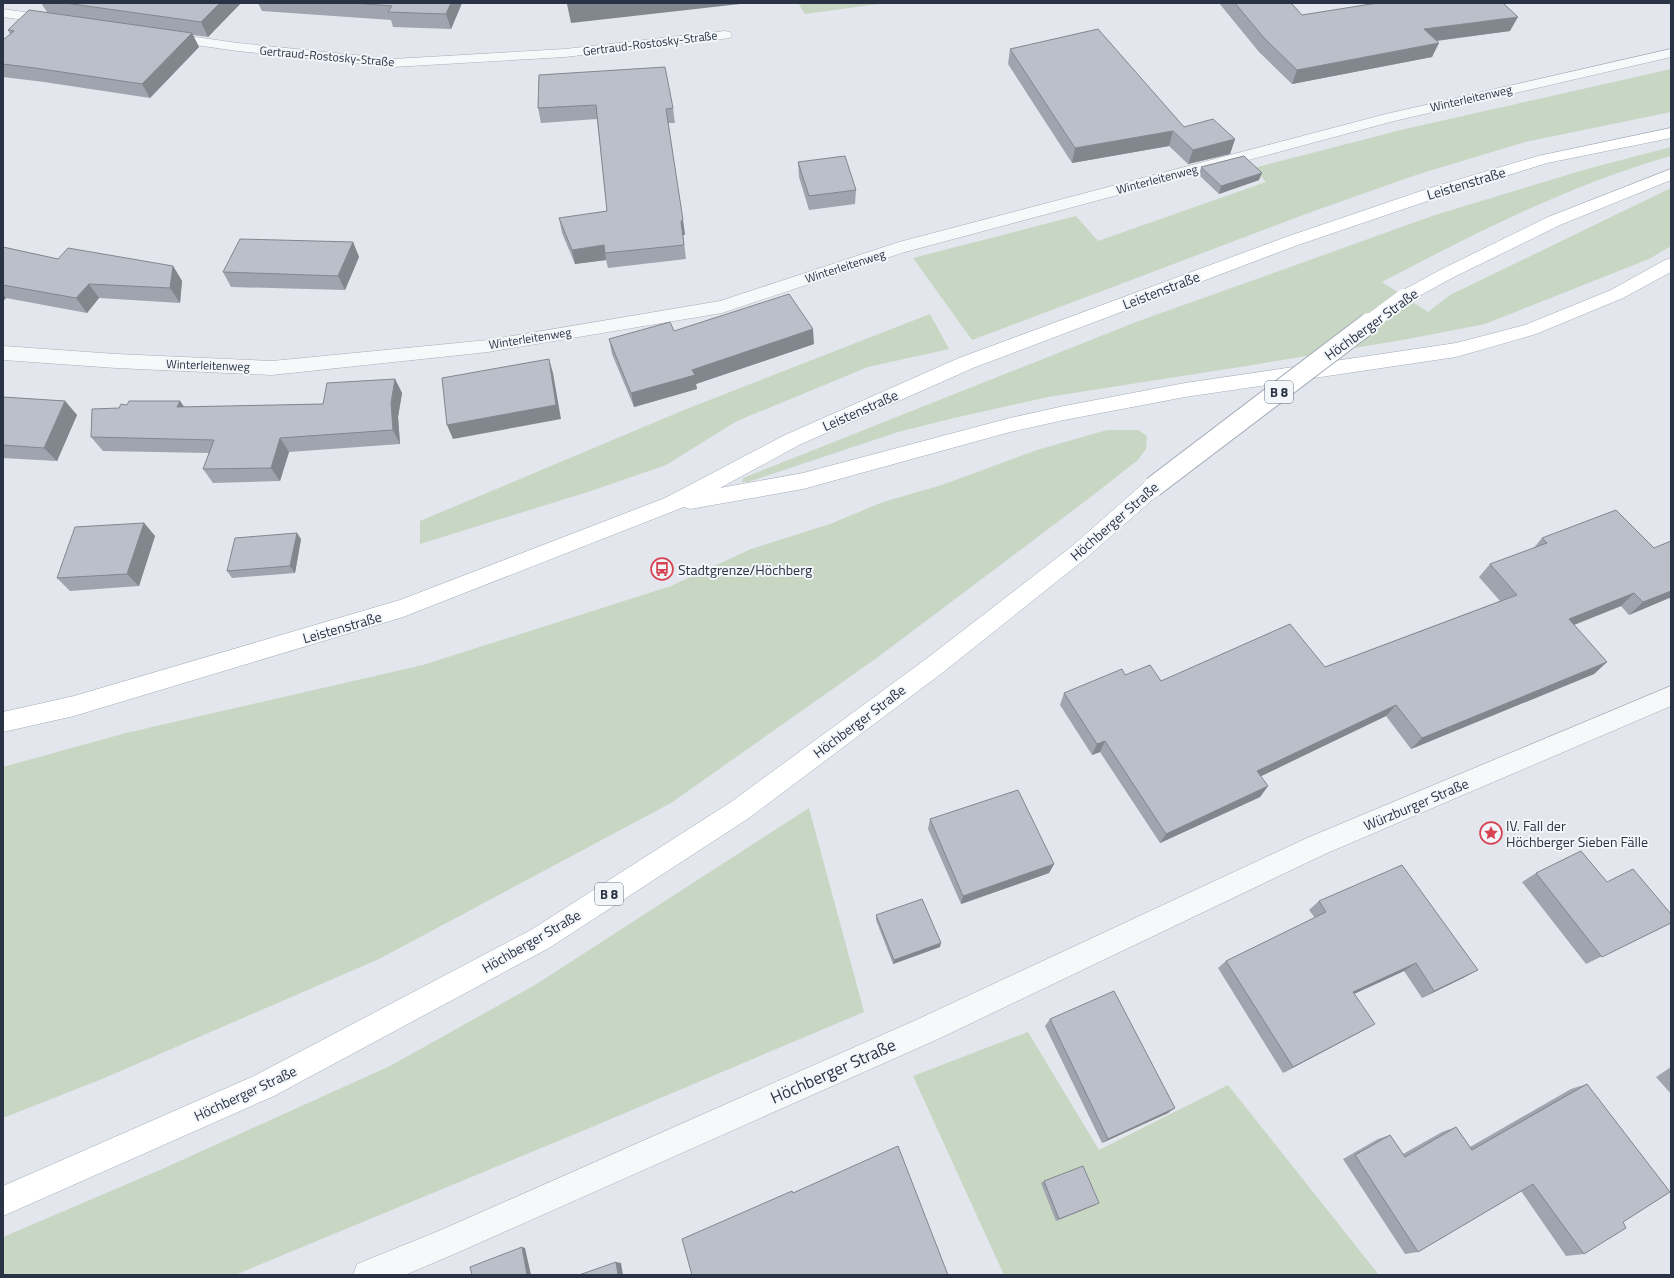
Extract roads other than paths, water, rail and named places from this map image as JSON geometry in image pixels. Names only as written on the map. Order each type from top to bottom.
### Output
[{"type":"main road","name":"Leistenstraße","points":[[3,722],[74,706],[403,608],[672,504],[792,440],[966,363],[1292,241],[1433,193],[1544,159],[1671,133]]},
{"type":"main road","name":"Höchberger Straße","points":[[3,1201],[264,1086],[540,939],[740,810],[934,666],[1078,553],[1153,487],[1404,297],[1446,274],[1554,221],[1671,174]]},
{"type":"main road","name":"Leistenstraße","points":[[672,504],[803,481],[1064,413],[1185,390],[1456,350],[1530,330],[1617,294],[1671,264]]},
{"type":"street","points":[[3,13],[68,22]]},
{"type":"street","name":"Gertraud-Rostosky-Straße","points":[[153,35],[238,47],[393,63],[565,53],[725,35]]},
{"type":"street","name":"Winterleitenweg","points":[[3,353],[116,361],[272,368],[488,346],[722,307],[914,244],[1391,117],[1671,53]]},
{"type":"street","name":"Würzburger Straße","points":[[1164,918],[1316,846],[1671,696]]},
{"type":"street","name":"Höchberger Straße","points":[[368,1275],[449,1242],[926,1030],[1164,918]]},
{"type":"place","name":"Stadtgrenze/Höchberg","points":[[662,569]]},
{"type":"place","name":"IV. Fall der Höchberger Sieben Fälle","points":[[1491,833]]}]
